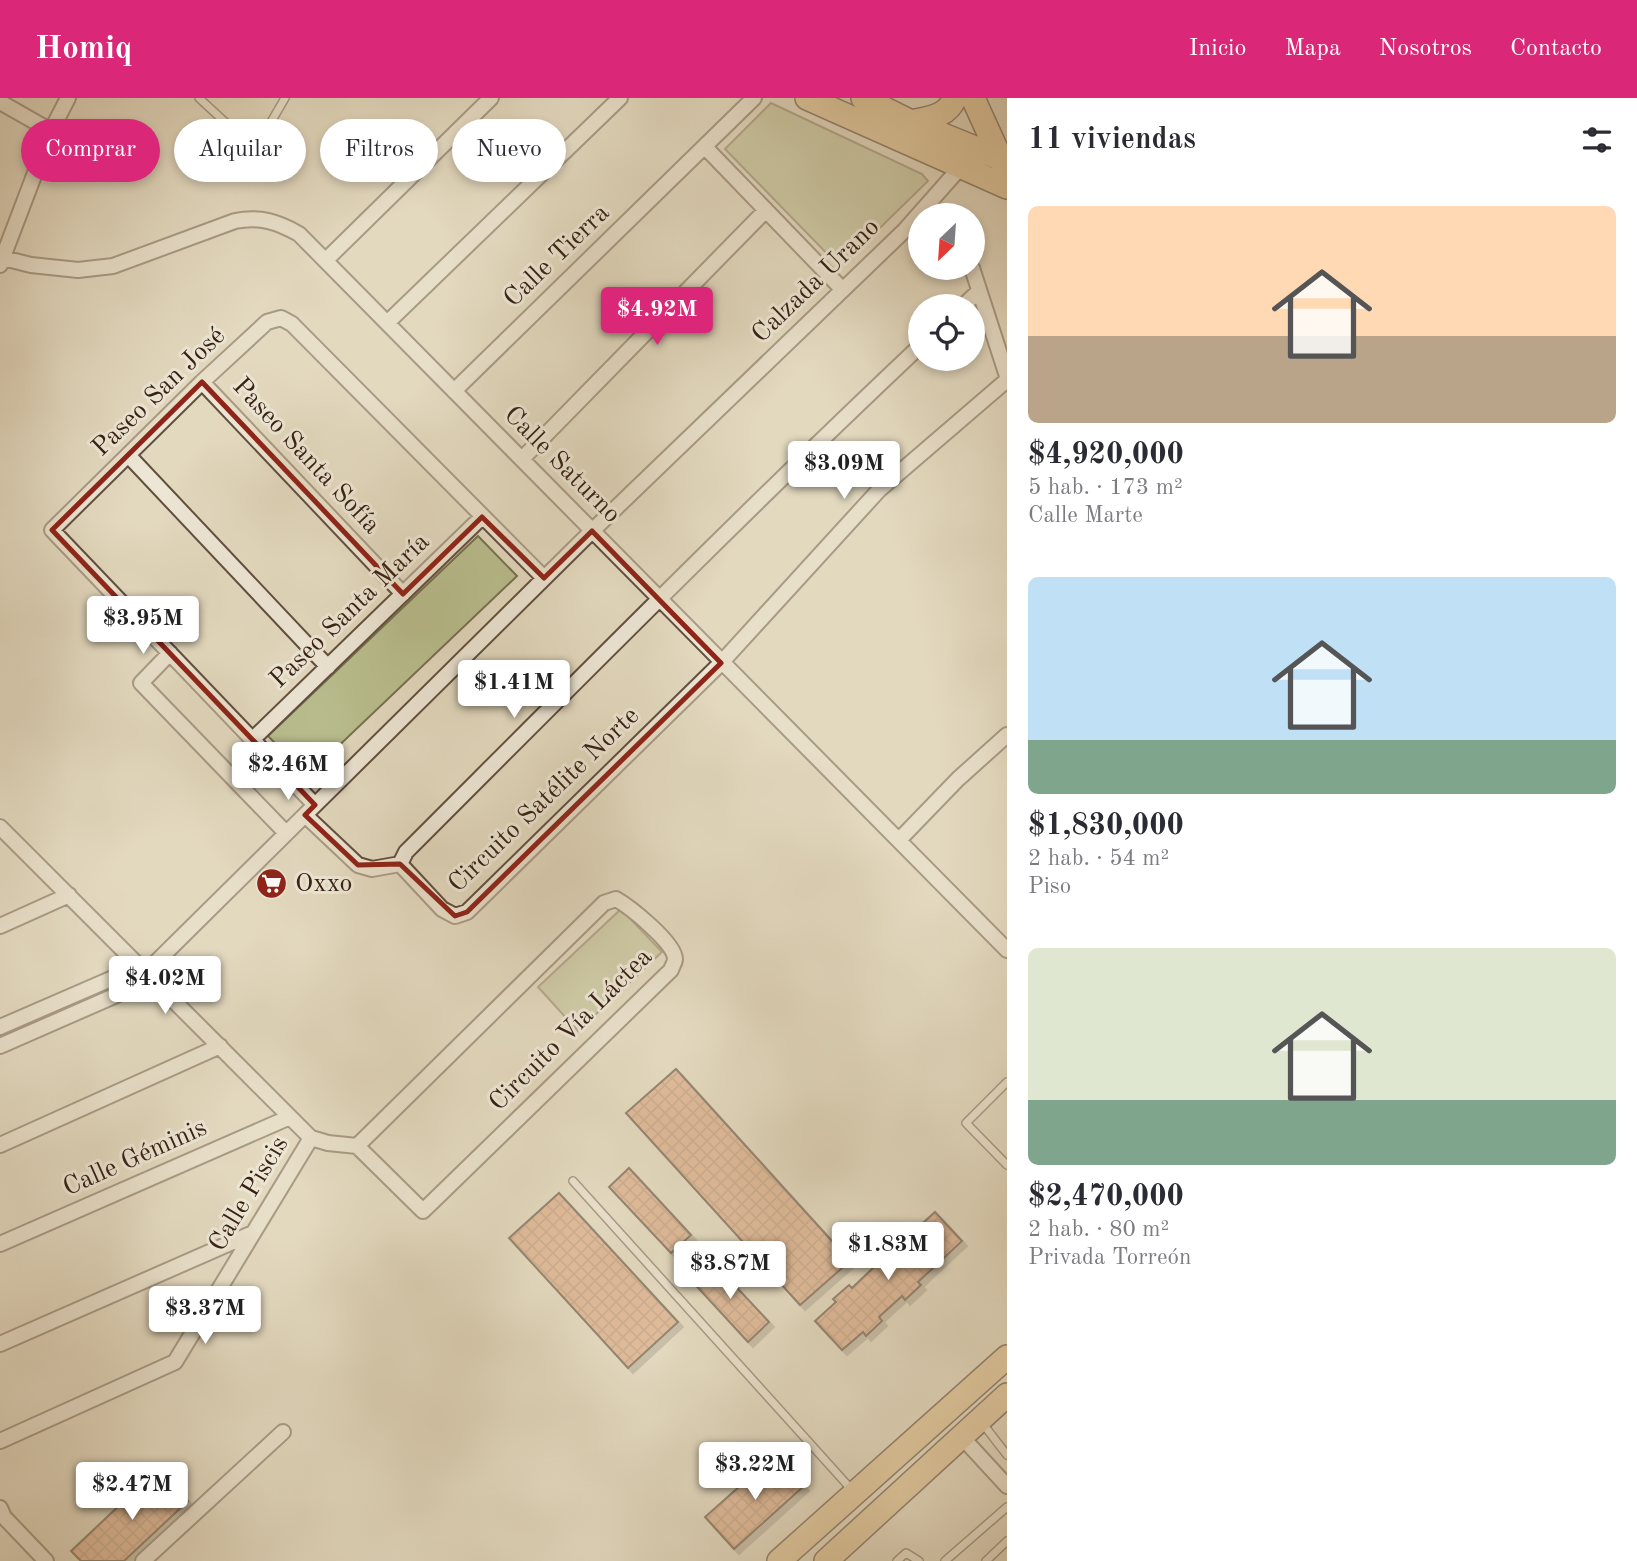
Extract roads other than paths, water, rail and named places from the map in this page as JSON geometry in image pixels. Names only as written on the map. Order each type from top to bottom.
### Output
[{"type":"main road","points":[[807,98],[1007,187]]},
{"type":"main road","points":[[863,98],[1005,165]]},
{"type":"main road","points":[[911,122],[939,116],[955,98]]},
{"type":"main road","points":[[974,98],[1005,165]]},
{"type":"main road","points":[[779,1561],[1007,1357]]},
{"type":"main road","points":[[980,1420],[976,1411],[979,1402],[1007,1369]]},
{"type":"main road","points":[[826,1561],[1007,1395]]},
{"type":"main road","points":[[809,1561],[854,1515],[855,1493]]},
{"type":"street","points":[[57,119],[68,98]]},
{"type":"street","points":[[326,260],[491,98]]},
{"type":"street","points":[[387,323],[620,98]]},
{"type":"street","name":"Calle Tierra","points":[[454,391],[754,98]]},
{"type":"street","points":[[0,102],[30,119]]},
{"type":"street","points":[[705,146],[842,289]]},
{"type":"street","name":"Calzada Urano","points":[[0,1046],[128,990],[592,531],[905,230],[975,149]]},
{"type":"street","points":[[2,262],[32,182]]},
{"type":"street","points":[[522,459],[766,211]]},
{"type":"street","name":"Calle Saturno","points":[[2,262],[78,270],[113,266],[235,221],[251,218],[269,220],[299,234],[1007,950]]},
{"type":"street","points":[[976,280],[1007,378]]},
{"type":"street","points":[[975,294],[979,290]]},
{"type":"street","name":"Paseo San José","points":[[310,810],[286,776],[52,530],[202,382],[267,322],[281,318],[292,324],[544,578]]},
{"type":"street","points":[[310,810],[358,866],[372,869],[400,864],[406,852],[660,598],[908,357]]},
{"type":"street","name":"Circuito Satélite Norte","points":[[400,864],[442,909],[455,916],[467,912],[721,663],[879,490],[1007,378]]},
{"type":"street","name":"Paseo Santa Sofía","points":[[202,382],[403,594]]},
{"type":"street","points":[[129,456],[327,667]]},
{"type":"street","name":"Paseo Santa María","points":[[252,740],[482,517]]},
{"type":"street","points":[[170,653],[141,683],[286,833]]},
{"type":"street","points":[[899,840],[958,779],[1007,735]]},
{"type":"street","points":[[0,827],[311,1138],[357,1146]]},
{"type":"street","points":[[0,926],[69,895]]},
{"type":"street","name":"Circuito Vía Láctea","points":[[616,899],[629,906],[671,946],[675,958],[671,970],[424,1211],[357,1146],[604,903],[616,899]]},
{"type":"street","points":[[0,1027],[120,975],[146,972]]},
{"type":"street","points":[[0,1144],[220,1046]]},
{"type":"street","name":"Calle Géminis","points":[[0,1244],[290,1117]]},
{"type":"street","name":"Calle Piscis","points":[[0,1441],[175,1363],[311,1138]]},
{"type":"street","points":[[0,1344],[253,1233]]},
{"type":"street","points":[[143,1561],[283,1432]]},
{"type":"street","points":[[961,1437],[1007,1486]]},
{"type":"street","points":[[1,1515],[46,1561]]},
{"type":"lane","points":[[199,98],[239,135],[254,137],[267,129],[285,98]]},
{"type":"lane","points":[[1007,1082],[966,1123],[1007,1165]]},
{"type":"lane","points":[[573,1181],[855,1493]]},
{"type":"lane","points":[[980,1420],[1007,1455]]},
{"type":"lane","points":[[945,1561],[1007,1507]]},
{"type":"lane","points":[[986,1561],[1007,1541]]},
{"type":"lane","points":[[897,1561],[906,1553],[919,1561]]},
{"type":"place","name":"Oxxo","points":[[272,884]]}]
